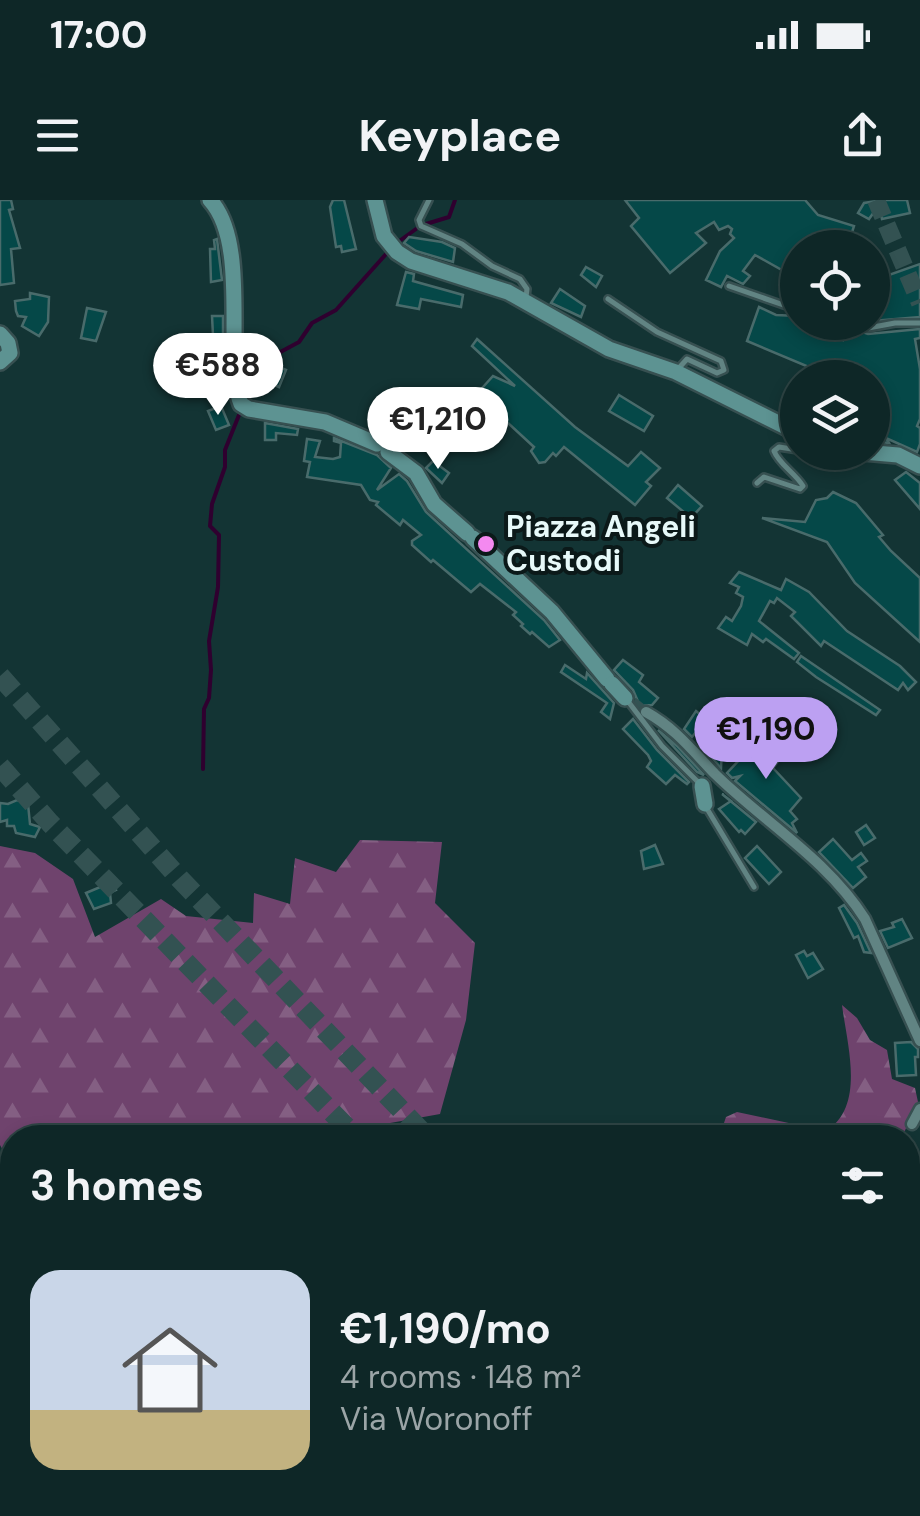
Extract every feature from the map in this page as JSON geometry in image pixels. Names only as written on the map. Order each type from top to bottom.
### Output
[{"type":"street","points":[[210,200],[222,214],[230,239],[234,362],[241,404],[249,409],[324,422],[383,448],[416,473],[434,504],[552,612],[629,700]]},
{"type":"street","points":[[375,200],[384,236],[402,255],[525,300],[608,349],[676,372],[780,424]]},
{"type":"street","points":[[0,334],[10,353],[0,362]]},
{"type":"street","points":[[890,454],[920,466]]},
{"type":"street","points":[[646,712],[686,741],[715,774],[832,876],[854,902],[920,1041]]},
{"type":"street","points":[[702,786],[705,804]]},
{"type":"street","points":[[912,1124],[920,1109]]},
{"type":"lane","points":[[429,200],[419,220],[421,226],[462,244],[492,266],[520,279],[527,290],[525,300]]},
{"type":"lane","points":[[729,286],[780,304]]},
{"type":"lane","points":[[608,299],[657,332],[721,361],[724,370],[718,373],[687,358],[676,372]]},
{"type":"lane","points":[[890,324],[920,323]]},
{"type":"lane","points":[[757,483],[764,478],[800,489],[803,486],[790,470]]},
{"type":"lane","points":[[629,700],[662,746],[702,786]]},
{"type":"lane","points":[[705,804],[709,817],[754,887]]},
{"type":"green space","points":[[360,840],[442,842],[435,903],[475,943],[466,1020],[440,1114],[379,1125],[0,1125],[0,846],[35,853],[73,879],[95,937],[161,899],[186,916],[253,923],[254,893],[290,904],[295,858],[336,872]]},
{"type":"green space","points":[[842,1005],[857,1018],[870,1040],[887,1050],[892,1079],[915,1088],[918,1102],[907,1125],[833,1125],[846,1106],[850,1091],[850,1056]]},
{"type":"green space","points":[[737,1112],[798,1125],[723,1125],[726,1117]]},
{"type":"building","points":[[0,200],[11,200],[13,209],[9,210],[20,248],[11,249],[14,283],[0,285]]},
{"type":"building","points":[[333,200],[344,200],[356,249],[342,252],[341,246],[336,247],[330,207]]},
{"type":"building","points":[[625,200],[805,200],[818,215],[854,226],[853,230],[780,230],[780,269],[755,255],[743,271],[750,276],[743,284],[727,276],[721,287],[706,280],[720,251],[734,238],[730,234],[732,229],[728,226],[719,230],[714,222],[696,233],[706,243],[670,273],[631,226],[639,218]]},
{"type":"building","points":[[907,200],[910,213],[882,219],[879,205],[869,219],[858,213],[864,203]]},
{"type":"building","points":[[409,237],[455,248],[453,262],[416,251],[404,243]]},
{"type":"building","points":[[217,239],[222,280],[211,282],[210,249],[215,249]]},
{"type":"building","points":[[920,264],[920,317],[890,320],[890,275]]},
{"type":"building","points":[[586,267],[602,276],[596,287],[581,275]]},
{"type":"building","points":[[406,272],[414,274],[413,281],[463,295],[461,307],[421,299],[419,309],[397,305]]},
{"type":"building","points":[[560,289],[585,306],[581,317],[551,303]]},
{"type":"building","points":[[30,293],[49,297],[48,322],[39,336],[22,326],[26,317],[18,316],[16,311],[15,301],[30,299]]},
{"type":"building","points":[[759,307],[780,315],[780,340],[890,340],[890,332],[920,329],[920,338],[915,339],[920,369],[917,452],[890,440],[890,360],[792,360],[747,341]]},
{"type":"building","points":[[87,308],[106,312],[96,341],[81,338]]},
{"type":"building","points":[[212,316],[223,316],[223,335],[213,335]]},
{"type":"building","points":[[477,339],[575,427],[628,466],[641,452],[660,468],[646,482],[651,486],[635,505],[564,447],[556,456],[553,453],[539,463],[531,451],[534,447],[496,412],[490,420],[474,407],[479,401],[474,397],[493,376],[515,386],[472,346]]},
{"type":"building","points":[[273,364],[286,370],[279,387],[265,381]]},
{"type":"building","points":[[619,395],[653,416],[644,431],[609,411]]},
{"type":"building","points":[[221,406],[229,425],[216,430],[208,411]]},
{"type":"building","points":[[265,423],[298,429],[297,435],[276,433],[276,440],[265,440]]},
{"type":"building","points":[[378,424],[405,441],[403,449],[375,431]]},
{"type":"building","points":[[334,438],[377,455],[391,468],[377,490],[399,474],[407,481],[426,512],[544,620],[560,640],[549,647],[521,626],[513,615],[516,612],[480,584],[471,592],[431,562],[412,545],[421,535],[403,520],[400,525],[376,505],[378,502],[370,500],[361,485],[307,477],[307,439],[320,441],[315,457],[333,459],[340,457],[341,443]]},
{"type":"building","points":[[433,461],[449,473],[442,483],[426,468]]},
{"type":"building","points":[[906,472],[920,483],[920,509],[895,480]]},
{"type":"building","points":[[678,485],[702,506],[691,518],[667,498]]},
{"type":"building","points":[[833,492],[856,503],[883,535],[879,537],[920,578],[920,642],[855,583],[827,542],[762,518],[805,522],[816,500]]},
{"type":"building","points":[[739,572],[781,590],[786,579],[809,592],[847,631],[900,666],[916,682],[908,690],[903,683],[898,690],[824,641],[821,646],[791,616],[795,612],[777,598],[774,603],[770,601],[759,621],[799,653],[794,659],[766,639],[763,642],[752,634],[747,645],[718,628],[726,617],[732,621],[741,606],[743,597],[736,593],[739,587],[730,583]]},
{"type":"building","points":[[801,656],[880,710],[876,715],[816,677],[797,662]]},
{"type":"building","points":[[623,660],[643,675],[639,682],[658,698],[652,705],[640,706],[633,690],[614,670]]},
{"type":"building","points":[[565,665],[586,679],[587,673],[614,703],[610,719],[601,712],[607,703],[561,672]]},
{"type":"building","points":[[696,711],[715,727],[708,734],[700,727],[692,737],[684,729]]},
{"type":"building","points":[[633,719],[687,784],[675,775],[666,784],[647,767],[651,761],[648,755],[623,729]]},
{"type":"building","points":[[658,730],[677,746],[704,775],[697,772]]},
{"type":"building","points":[[758,740],[782,756],[773,768],[801,798],[790,811],[797,819],[792,823],[797,833],[735,781],[740,776],[732,778],[727,773]]},
{"type":"building","points":[[712,742],[722,750],[721,768],[705,750]]},
{"type":"building","points":[[17,800],[28,804],[30,824],[40,827],[35,837],[16,833],[14,826],[7,826],[7,820],[0,822],[0,803]]},
{"type":"building","points":[[731,801],[756,822],[745,834],[719,809]]},
{"type":"building","points":[[866,825],[875,838],[864,845],[856,832]]},
{"type":"building","points":[[833,839],[852,860],[861,853],[867,861],[858,867],[866,877],[853,888],[819,852]]},
{"type":"building","points":[[655,845],[663,864],[644,869],[641,851]]},
{"type":"building","points":[[757,846],[781,872],[769,884],[745,858]]},
{"type":"building","points":[[112,882],[116,890],[110,893],[111,903],[94,909],[86,893]]},
{"type":"building","points":[[844,905],[871,953],[864,952],[858,936],[854,938],[839,908]]},
{"type":"building","points":[[902,919],[912,938],[888,948],[880,931],[894,927],[892,923]]},
{"type":"building","points":[[804,951],[807,956],[813,953],[823,969],[808,978],[796,955]]},
{"type":"building","points":[[911,1042],[918,1049],[916,1075],[897,1076],[895,1043]]},
{"type":"waterway","points":[[426,224],[449,217],[455,200]]},
{"type":"waterway","points":[[398,242],[416,229]]},
{"type":"waterway","points":[[245,400],[273,356],[299,342],[312,323],[336,310],[387,253]]},
{"type":"waterway","points":[[203,769],[204,709],[211,670],[209,641],[218,587],[219,535],[210,526],[212,504],[225,467],[225,450],[239,415]]},
{"type":"tunnel","points":[[876,200],[920,303]]},
{"type":"tunnel","points":[[0,676],[180,879],[416,1125]]},
{"type":"tunnel","points":[[633,702],[646,712]]},
{"type":"tunnel","points":[[0,766],[50,823],[344,1125]]},
{"type":"place","name":"Piazza Angeli Custodi","points":[[486,544]]}]
